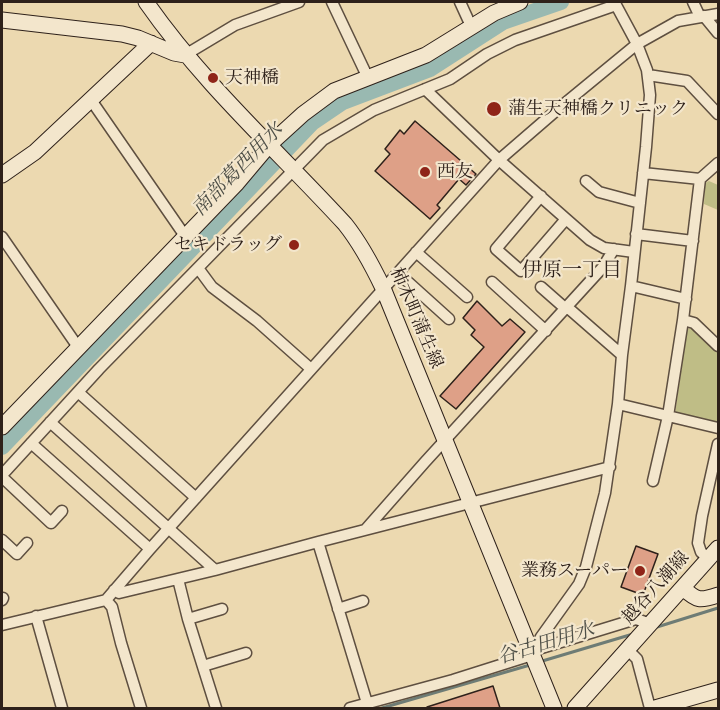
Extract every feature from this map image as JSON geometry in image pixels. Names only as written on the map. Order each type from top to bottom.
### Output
[{"type":"street","name":"柿木町蒲生線","points":[[146,2],[185,54],[236,112],[357,239],[383,288],[554,708]]},
{"type":"street","points":[[2,20],[110,31],[138,38],[174,53],[185,54],[235,24],[299,2]]},
{"type":"street","points":[[332,2],[368,78]]},
{"type":"street","points":[[460,2],[471,26]]},
{"type":"street","points":[[2,427],[303,114],[334,92],[426,55],[494,13],[520,2]]},
{"type":"street","points":[[693,2],[702,17],[717,31]]},
{"type":"street","points":[[62,511],[51,523],[2,476],[78,392],[316,146],[339,129],[374,110],[450,79],[487,54],[515,40],[616,5],[637,44],[648,75],[650,95],[610,467],[586,567],[579,584],[533,652]]},
{"type":"street","points":[[2,625],[106,600],[499,160],[637,44],[678,21],[718,14]]},
{"type":"street","points":[[2,175],[35,152],[151,44]]},
{"type":"street","points":[[648,75],[687,81],[718,114]]},
{"type":"street","points":[[424,89],[499,160],[590,240],[604,248],[634,252]]},
{"type":"street","points":[[91,100],[185,236]]},
{"type":"street","points":[[653,481],[668,416],[683,320],[700,179],[718,163]]},
{"type":"street","points":[[643,172],[700,179]]},
{"type":"street","points":[[586,181],[599,192],[640,203]]},
{"type":"street","points":[[541,196],[496,249],[520,271],[566,219]]},
{"type":"street","points":[[636,234],[693,241]]},
{"type":"street","points":[[2,237],[78,347]]},
{"type":"street","points":[[365,530],[603,267],[614,249]]},
{"type":"street","points":[[416,252],[467,297]]},
{"type":"street","points":[[198,268],[212,287],[257,321],[311,369]]},
{"type":"street","points":[[398,273],[449,319]]},
{"type":"street","points":[[492,282],[546,331]]},
{"type":"street","points":[[631,286],[686,299]]},
{"type":"street","points":[[541,287],[622,355]]},
{"type":"street","points":[[683,320],[694,323],[718,346]]},
{"type":"street","points":[[78,392],[196,498]]},
{"type":"street","points":[[618,404],[718,428]]},
{"type":"street","points":[[50,422],[215,570]]},
{"type":"street","points":[[31,443],[150,549]]},
{"type":"street","points":[[714,553],[701,552],[698,543],[718,444]]},
{"type":"street","points":[[114,590],[119,593],[215,570],[610,467]]},
{"type":"street","points":[[2,540],[17,554],[27,543]]},
{"type":"street","points":[[318,542],[366,704]]},
{"type":"street","name":"越谷八潮線","points":[[575,708],[714,553]]},
{"type":"street","points":[[178,579],[216,708]]},
{"type":"street","points":[[683,588],[697,599],[704,600],[718,595]]},
{"type":"street","points":[[106,600],[112,607],[141,708]]},
{"type":"street","points":[[339,609],[363,601]]},
{"type":"street","points":[[188,619],[222,609]]},
{"type":"street","points":[[36,616],[62,708]]},
{"type":"street","points":[[350,708],[453,680],[636,619],[651,624]]},
{"type":"street","points":[[628,650],[637,659],[650,708]]},
{"type":"street","points":[[203,666],[246,653]]},
{"type":"street","points":[[655,708],[718,690]]},
{"type":"shaded area","points":[[709,181],[718,185],[718,210],[704,204],[705,183]]},
{"type":"shaded area","points":[[692,328],[718,352],[718,423],[675,414],[687,329]]},
{"type":"building","points":[[415,121],[476,174],[466,185],[459,179],[437,205],[440,208],[430,219],[375,171],[390,154],[385,149],[400,130],[404,134]]},
{"type":"building","points":[[477,301],[502,326],[510,319],[525,332],[456,409],[440,396],[484,347],[471,335],[475,330],[463,318]]},
{"type":"building","points":[[636,546],[658,554],[643,595],[621,587]]},
{"type":"building","points":[[493,686],[500,708],[427,707]]},
{"type":"waterway","name":"南部葛西用水","points":[[2,447],[312,123],[343,102],[430,69],[503,22],[561,2]]},
{"type":"waterway","name":"谷古田用水","points":[[657,627],[718,608]]},
{"type":"waterway","name":"谷古田用水","points":[[539,662],[633,634]]},
{"type":"waterway","name":"谷古田用水","points":[[382,708],[530,665]]},
{"type":"place","name":"天神橋","points":[[213,78]]},
{"type":"place","name":"蒲生天神橋クリニック","points":[[494,109]]},
{"type":"place","name":"西友","points":[[425,172]]},
{"type":"place","name":"セキドラッグ","points":[[294,245]]},
{"type":"place","name":"業務スーパー","points":[[640,571]]},
{"type":"district","name":"伊原一丁目","points":[[572,271]]}]
